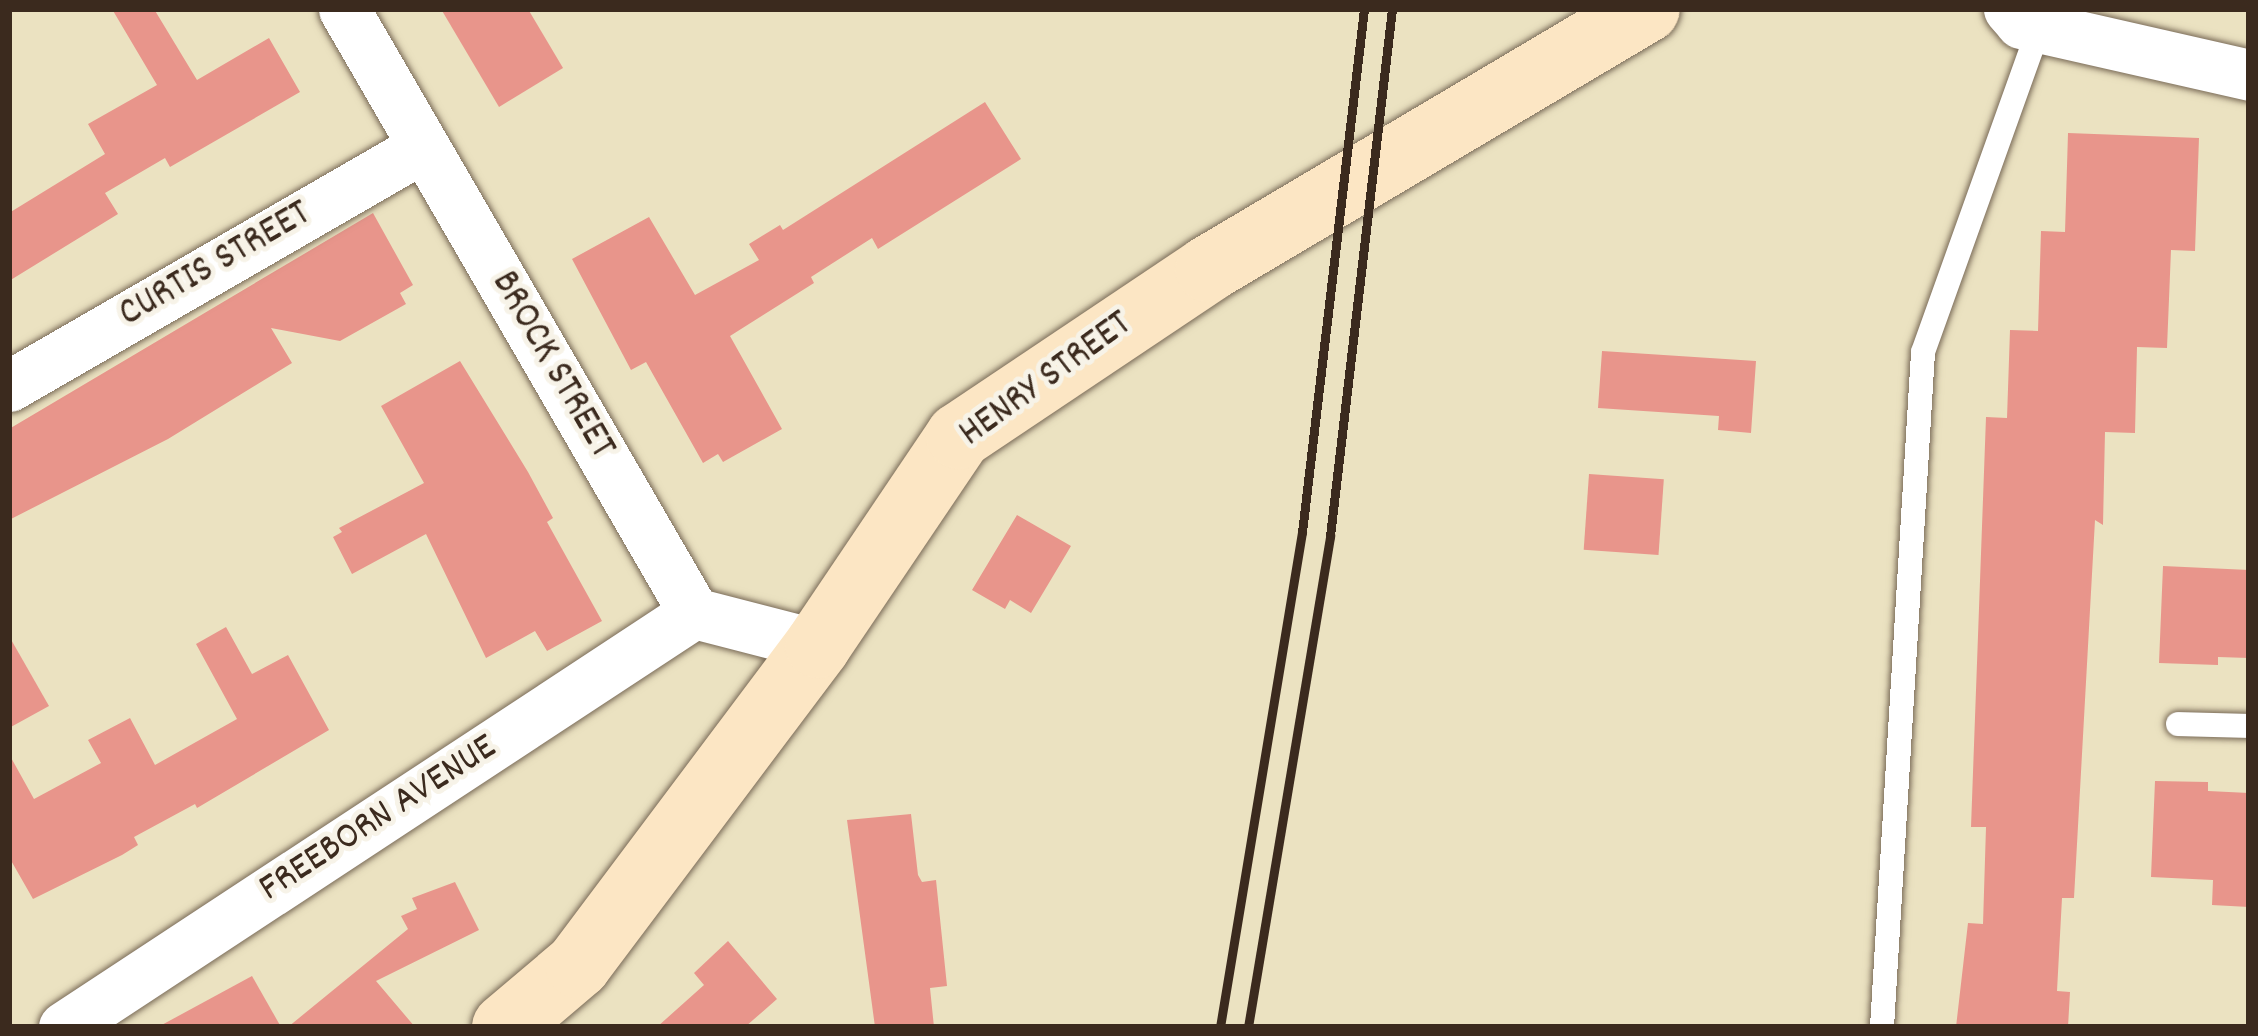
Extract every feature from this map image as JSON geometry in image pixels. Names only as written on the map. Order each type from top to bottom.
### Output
[{"type":"main road","name":"HENRY STREET","points":[[505,1027],[578,965],[818,644],[959,436],[1198,274],[1647,9]]},
{"type":"street","name":"BROCK STREET","points":[[344,9],[694,614]]},
{"type":"street","points":[[2015,16],[2249,75]]},
{"type":"street","name":"CURTIS STREET","points":[[9,386],[423,147]]},
{"type":"street","points":[[694,614],[818,644]]},
{"type":"street","name":"FREEBORN AVENUE","points":[[64,1027],[694,614]]},
{"type":"lane","points":[[1882,1027],[1923,352],[2032,47],[2015,16]]},
{"type":"lane","points":[[2177,724],[2249,726]]},
{"type":"building","points":[[112,9],[154,9],[197,80],[269,38],[300,92],[170,167],[165,158],[105,193],[118,214],[9,281],[9,213],[105,154],[88,124],[157,85]]},
{"type":"building","points":[[441,9],[528,9],[563,68],[499,107]]},
{"type":"building","points":[[985,102],[1021,159],[878,249],[872,238],[811,277],[814,283],[730,336],[782,429],[723,462],[718,454],[703,463],[646,362],[631,370],[572,259],[649,217],[695,295],[759,260],[749,244],[780,225],[783,230]]},
{"type":"building","points":[[2068,133],[2199,138],[2195,251],[2171,250],[2167,348],[2137,347],[2135,433],[2105,432],[2103,525],[2095,520],[2074,898],[2062,898],[2057,991],[2070,992],[2068,1027],[1956,1027],[1968,923],[1983,924],[1986,827],[1971,827],[1986,417],[2007,418],[2010,330],[2038,331],[2041,231],[2065,232]]},
{"type":"building","points":[[373,213],[413,285],[400,293],[406,304],[340,341],[271,328],[292,363],[168,439],[9,520],[9,429]]},
{"type":"building","points":[[1602,351],[1756,361],[1751,433],[1718,430],[1719,416],[1598,408]]},
{"type":"building","points":[[460,361],[528,472],[553,518],[547,522],[602,621],[547,651],[535,631],[486,658],[426,534],[352,574],[333,537],[342,532],[339,528],[424,483],[381,406]]},
{"type":"building","points":[[1589,474],[1664,479],[1659,555],[1584,550]]},
{"type":"building","points":[[1017,515],[1071,546],[1031,613],[1010,600],[1005,609],[972,590]]},
{"type":"building","points":[[2163,566],[2249,570],[2249,658],[2218,657],[2218,665],[2159,663]]},
{"type":"building","points":[[226,627],[252,674],[288,655],[329,730],[197,808],[195,804],[134,837],[138,845],[122,855],[33,899],[9,857],[9,754],[34,799],[101,763],[88,740],[130,718],[155,765],[237,719],[196,644]]},
{"type":"building","points":[[9,636],[49,706],[9,728]]},
{"type":"building","points":[[2155,781],[2208,782],[2208,791],[2249,793],[2249,907],[2212,905],[2213,880],[2151,877]]},
{"type":"building","points":[[911,814],[918,875],[922,882],[936,880],[947,986],[930,988],[934,1027],[875,1027],[847,820]]},
{"type":"building","points":[[455,882],[479,930],[376,981],[415,1027],[288,1027],[408,929],[401,916],[417,909],[412,898]]},
{"type":"building","points":[[728,941],[777,999],[745,1027],[657,1027],[704,985],[694,973]]},
{"type":"building","points":[[252,976],[281,1027],[158,1027]]},
{"type":"railway","points":[[1220,1027],[1302,532],[1364,9]]},
{"type":"railway","points":[[1248,1027],[1330,536],[1392,9]]}]
